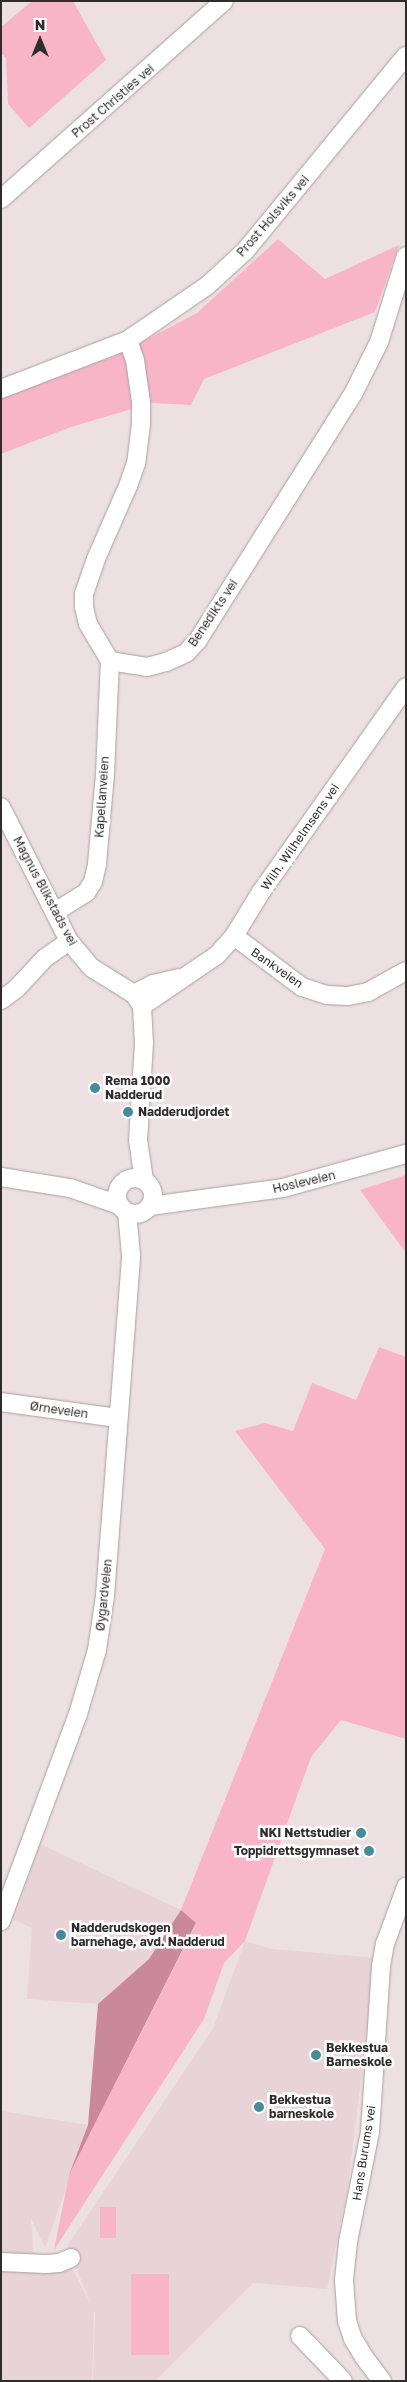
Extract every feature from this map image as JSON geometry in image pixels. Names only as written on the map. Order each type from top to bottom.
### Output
[{"type":"street","name":"Prost Christies vei","points":[[1,199],[224,1]]},
{"type":"street","name":"Prost Holsviks vei","points":[[1,389],[128,340],[208,285],[245,251],[406,56]]},
{"type":"street","name":"Benedikts vei","points":[[110,661],[147,667],[166,662],[186,652],[198,640],[353,394],[379,342],[406,256]]},
{"type":"street","points":[[110,661],[88,624],[84,607],[84,593],[136,463],[141,424],[141,402],[135,360],[128,340]]},
{"type":"street","name":"Kapellanveien","points":[[55,912],[86,893],[93,882],[97,864],[105,774],[110,661]]},
{"type":"street","name":"Wilh. Wilhelmsens vei","points":[[138,1000],[153,984],[183,977],[217,955],[234,936],[261,892],[406,687]]},
{"type":"street","name":"Magnus Blikstads vei","points":[[1,807],[69,941],[92,968],[138,1000]]},
{"type":"street","name":"Bankveien","points":[[234,936],[302,987],[327,995],[348,996],[368,992],[406,970]]},
{"type":"street","points":[[1,1000],[16,989],[45,958],[69,941]]},
{"type":"street","name":"Øygardveien","points":[[1,1921],[78,1714],[97,1650],[106,1587],[131,1252],[131,1191],[138,1140],[144,1043],[138,1000]]},
{"type":"street","name":"Hosleveien","points":[[131,1191],[139,1213],[148,1208],[283,1188],[406,1154]]},
{"type":"street","name":"Hosleveien","points":[[1,1177],[70,1188],[131,1191],[201,1199]]},
{"type":"street","points":[[131,1191],[153,1192],[148,1208]]},
{"type":"street","name":"Øygardveien","points":[[131,1252],[148,1208]]},
{"type":"street","name":"Ørneveien","points":[[1,1402],[118,1418]]},
{"type":"street","name":"Hans Burums vei","points":[[382,2381],[364,2357],[354,2339],[347,2320],[344,2280],[348,2242],[370,2132],[382,1966],[386,1944],[406,1887]]},
{"type":"street","points":[[1,2262],[46,2264],[59,2263],[71,2258]]},
{"type":"street","points":[[300,2336],[343,2381]]},
{"type":"shaded area","points":[[32,1],[73,1],[106,60],[29,128],[8,104],[6,58],[1,53],[1,27]]},
{"type":"shaded area","points":[[278,239],[325,279],[399,245],[375,312],[204,379],[191,405],[152,403],[71,427],[1,454],[1,398],[115,356],[197,313]]},
{"type":"shaded area","points":[[406,1175],[406,1253],[360,1190]]},
{"type":"shaded area","points":[[379,1347],[406,1357],[406,1739],[341,1720],[311,1757],[245,1941],[224,1963],[204,2019],[54,2250],[69,2175],[196,1924],[181,1910],[325,1549],[235,1431],[265,1423],[293,1431],[312,1383],[356,1400]]},
{"type":"shaded area","points":[[40,1844],[181,1910],[149,1959],[98,2004],[27,1999],[32,1928],[14,1920]]},
{"type":"shaded area","points":[[181,1910],[196,1923],[69,2175],[88,2125],[98,2004],[149,1959]]},
{"type":"shaded area","name":"Bekkestua barneskole","points":[[245,1941],[272,1949],[376,1958],[348,2186],[327,2289],[253,2283],[155,2381],[93,2381],[94,2310],[92,2381],[1,2381],[1,2268],[71,2267],[91,2304],[67,2246],[213,2028]]},
{"type":"shaded area","points":[[1,2111],[88,2125],[45,2248],[31,2218],[34,2257],[1,2255]]},
{"type":"shaded area","points":[[100,2207],[116,2207],[116,2238],[100,2238]]},
{"type":"shaded area","points":[[131,2274],[169,2274],[169,2355],[131,2355]]},
{"type":"place","name":"Rema 1000 Nadderud","points":[[95,1088]]},
{"type":"place","name":"Nadderudjordet","points":[[128,1112]]},
{"type":"place","name":"NKI Nettstudier","points":[[361,1833]]},
{"type":"place","name":"Toppidrettsgymnaset","points":[[369,1851]]},
{"type":"place","name":"Nadderudskogen barnehage, avd. Nadderud","points":[[61,1935]]},
{"type":"place","name":"Bekkestua Barneskole","points":[[316,2055]]},
{"type":"place","name":"Bekkestua barneskole","points":[[259,2107]]}]
